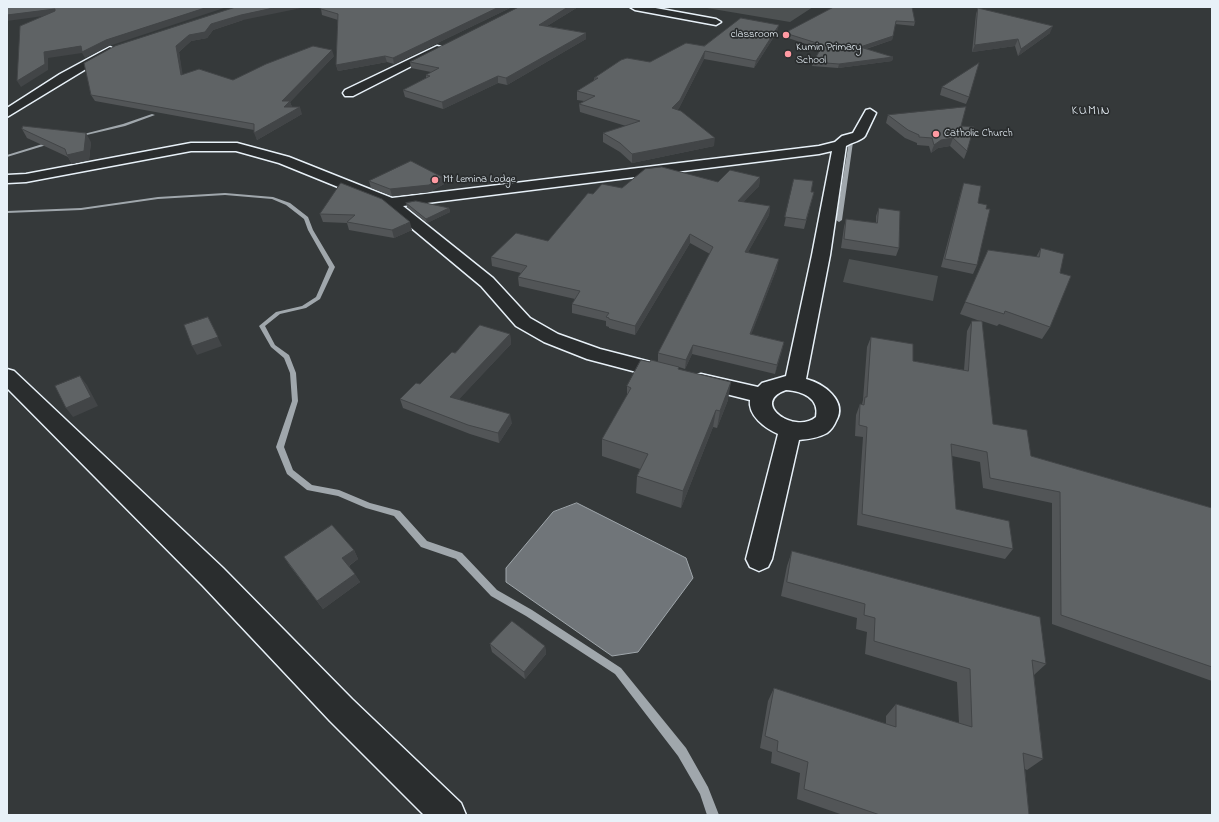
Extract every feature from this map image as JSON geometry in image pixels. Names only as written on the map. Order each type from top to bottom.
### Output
[{"type":"street","points":[[635,7],[716,22]]},
{"type":"street","points":[[349,93],[448,44]]},
{"type":"street","points":[[7,113],[90,60],[123,45]]},
{"type":"street","points":[[390,203],[819,150],[840,145],[847,140],[858,136],[870,113]]},
{"type":"street","points":[[795,383],[822,204],[835,166],[840,145]]},
{"type":"street","points":[[7,179],[26,178],[191,147],[236,147],[284,160],[390,203],[487,282],[523,322],[551,338],[594,354],[762,395]]},
{"type":"street","points":[[793,153],[824,160],[835,166]]},
{"type":"street","points":[[7,376],[213,577],[341,710],[449,815]]},
{"type":"street","points":[[795,383],[806,386],[823,397],[828,404],[830,412],[827,420],[821,426],[813,430],[801,432],[777,426],[768,419],[761,407],[762,395],[767,389],[775,384],[795,383]]},
{"type":"street","points":[[759,559],[790,430]]},
{"type":"shaded area","points":[[701,7],[813,7],[790,22]]},
{"type":"shaded area","points":[[849,259],[938,276],[933,301],[843,282]]},
{"type":"shaded area","points":[[577,503],[686,558],[693,578],[638,652],[612,656],[506,582],[506,568],[553,512]]},
{"type":"building","points":[[7,7],[208,7],[106,40],[82,52],[81,46],[44,52],[45,64],[17,81],[20,26],[55,11],[55,9],[7,15]]},
{"type":"building","points":[[236,7],[278,7],[241,15],[211,24],[205,32],[189,35],[176,46],[181,75],[199,69],[233,80],[266,64],[313,46],[332,50],[282,101],[290,101],[284,107],[300,107],[254,133],[254,124],[91,95],[84,63],[115,46]]},
{"type":"building","points":[[321,7],[499,7],[393,58],[385,56],[336,65],[338,14],[321,9]]},
{"type":"building","points":[[519,7],[568,7],[539,25],[586,33],[506,78],[498,76],[442,102],[403,90],[430,76],[426,75],[439,68],[410,62]]},
{"type":"building","points":[[834,7],[912,7],[915,22],[896,21],[893,36],[860,47],[893,57],[839,64],[813,62],[823,45],[785,33]]},
{"type":"building","points":[[978,8],[1053,26],[1021,49],[1018,39],[975,45]]},
{"type":"building","points":[[741,18],[779,25],[756,61],[705,51],[680,100],[672,108],[681,111],[715,138],[632,154],[620,143],[603,133],[640,121],[579,104],[595,96],[577,91],[598,78],[594,78],[621,60],[627,58],[650,62],[686,43],[704,46]]},
{"type":"building","points":[[979,63],[969,97],[942,87]]},
{"type":"building","points":[[966,107],[961,126],[974,127],[967,151],[953,138],[941,140],[934,145],[932,138],[919,137],[919,135],[908,130],[888,115]]},
{"type":"building","points":[[23,126],[86,133],[84,151],[67,155],[65,149],[22,129]]},
{"type":"building","points":[[411,161],[442,177],[429,185],[390,189],[369,181]]},
{"type":"building","points":[[662,167],[718,182],[730,170],[760,177],[738,201],[770,206],[745,252],[779,259],[750,334],[784,342],[777,365],[693,345],[686,360],[658,353],[713,247],[690,234],[635,326],[609,319],[606,317],[609,313],[572,304],[580,291],[518,277],[527,266],[491,257],[516,233],[548,241],[588,193],[593,194],[602,184],[622,188],[645,169]]},
{"type":"building","points":[[794,179],[813,181],[811,192],[814,192],[806,220],[785,217]]},
{"type":"building","points":[[341,183],[382,199],[410,222],[392,230],[347,222],[355,215],[320,214]]},
{"type":"building","points":[[964,183],[981,186],[978,203],[987,205],[986,209],[990,209],[977,265],[945,259]]},
{"type":"building","points":[[416,201],[449,208],[426,219],[406,203]]},
{"type":"building","points":[[879,208],[900,211],[899,248],[844,239],[846,219],[877,223]]},
{"type":"building","points":[[1041,248],[1064,254],[1060,273],[1071,276],[1050,327],[1005,311],[1004,314],[965,302],[988,250],[1039,257]]},
{"type":"building","points":[[208,317],[218,337],[192,346],[184,325]]},
{"type":"building","points":[[972,321],[982,321],[993,424],[1027,430],[1031,456],[1212,508],[1212,667],[1061,615],[1060,492],[990,478],[987,452],[951,444],[956,509],[1009,521],[1013,549],[862,514],[867,427],[859,425],[860,404],[864,405],[865,397],[867,397],[871,337],[913,344],[913,361],[968,371]]},
{"type":"building","points":[[480,325],[510,334],[450,397],[510,414],[498,433],[468,425],[400,399],[416,383],[420,384],[452,352],[455,353]]},
{"type":"building","points":[[641,360],[650,362],[651,360],[679,367],[678,369],[731,382],[720,411],[716,410],[683,491],[637,476],[648,454],[602,439],[631,388],[627,386]]},
{"type":"building","points":[[80,376],[91,397],[66,408],[55,386]]},
{"type":"building","points":[[332,525],[354,550],[342,558],[355,574],[317,601],[284,557]]},
{"type":"building","points":[[792,551],[1040,617],[1046,664],[1032,660],[1043,759],[1023,753],[1029,815],[880,815],[804,789],[808,762],[777,751],[778,741],[765,736],[774,688],[896,727],[896,704],[972,727],[970,669],[874,641],[875,618],[864,615],[865,604],[787,582]]},
{"type":"building","points":[[512,621],[545,646],[524,672],[490,644]]},
{"type":"waterway","points":[[78,136],[124,125],[153,115]]},
{"type":"waterway","points":[[839,220],[851,142]]},
{"type":"waterway","points":[[7,156],[51,143]]},
{"type":"waterway","points":[[7,212],[81,209],[158,198],[225,194],[273,198],[288,204],[306,218],[310,230],[332,267],[318,298],[304,307],[278,313],[262,326],[273,346],[287,357],[293,373],[295,401],[280,447],[290,472],[310,488],[339,493],[369,506],[397,513],[424,544],[459,556],[494,593],[529,613],[618,671],[682,752],[704,791],[713,815]]},
{"type":"place","name":"classroom","points":[[786,35]]},
{"type":"place","name":"Kumin Primary School","points":[[788,54]]},
{"type":"place","name":"Catholic Church","points":[[936,134]]},
{"type":"place","name":"Mt Lemina Lodge","points":[[435,180]]},
{"type":"district","name":"KUMIN","points":[[1091,112]]}]
